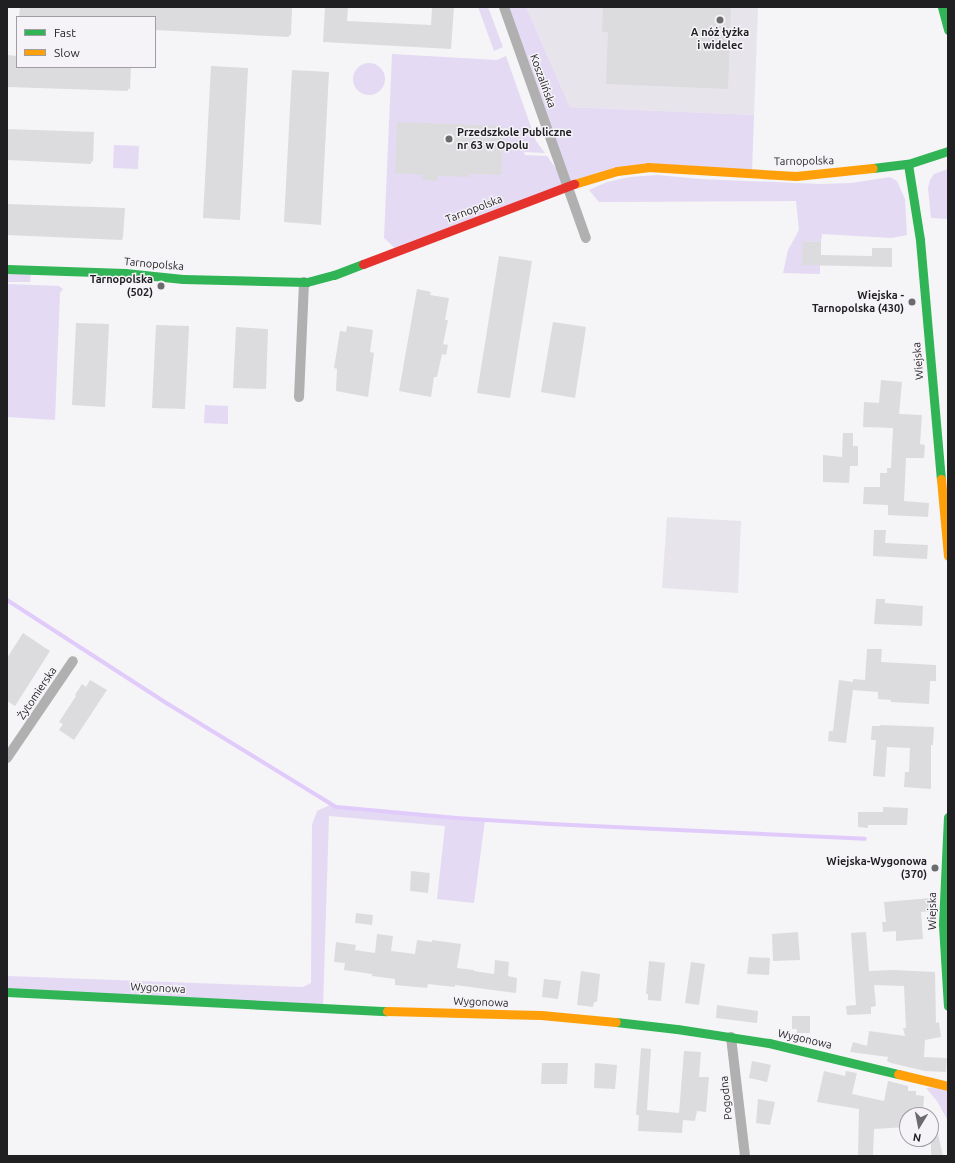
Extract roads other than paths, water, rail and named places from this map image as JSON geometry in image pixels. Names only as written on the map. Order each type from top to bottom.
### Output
[{"type":"street","name":"Koszalińska","points":[[504,7],[586,238]]},
{"type":"street","points":[[942,7],[948,30]]},
{"type":"street","name":"Tarnopolska","points":[[7,269],[125,273],[183,279],[304,282],[325,278],[568,186],[617,170],[648,167],[796,176],[828,174],[908,164],[948,151]]},
{"type":"street","name":"Wiejska","points":[[908,164],[920,240],[948,556]]},
{"type":"street","points":[[299,397],[304,282]]},
{"type":"street","name":"Żytomierska","points":[[7,758],[73,661]]},
{"type":"street","name":"Wiejska","points":[[948,817],[944,944],[948,1006]]},
{"type":"street","name":"Wygonowa","points":[[7,992],[378,1011],[541,1015],[623,1023],[731,1037],[799,1050],[948,1086]]},
{"type":"street","name":"Pogodna","points":[[731,1037],[745,1156]]},
{"type":"waterway","points":[[7,600],[168,704],[336,807],[456,818],[550,824],[865,839]]},
{"type":"place","name":"A nóż łyżka i widelec","points":[[720,20]]},
{"type":"place","name":"Przedszkole Publiczne nr 63 w Opolu","points":[[449,139]]},
{"type":"place","name":"Tarnopolska (502)","points":[[161,286]]},
{"type":"place","name":"Wiejska - Tarnopolska (430)","points":[[912,302]]},
{"type":"place","name":"Wiejska-Wygonowa (370)","points":[[935,868]]}]
